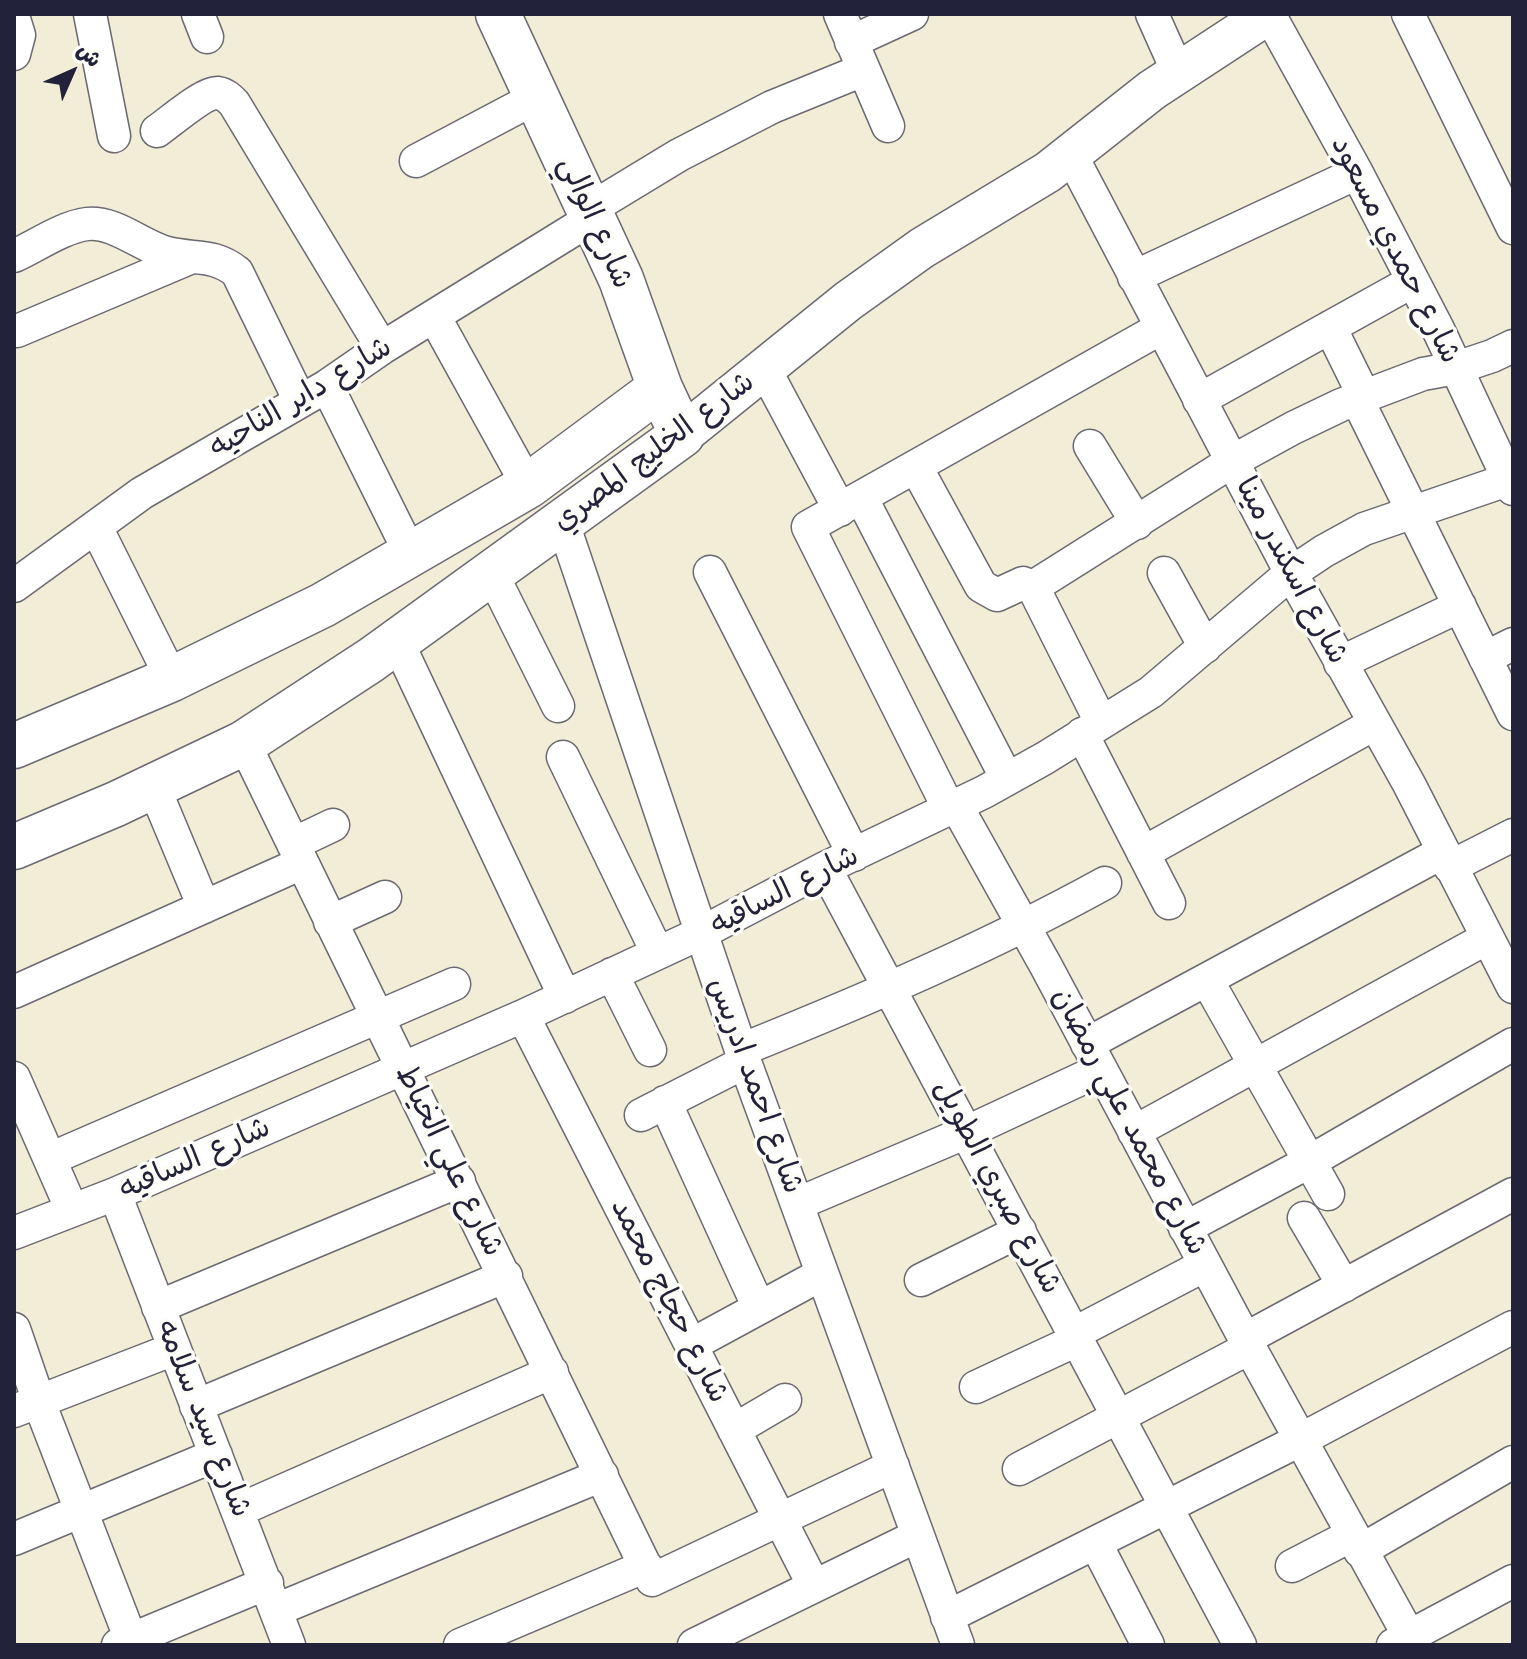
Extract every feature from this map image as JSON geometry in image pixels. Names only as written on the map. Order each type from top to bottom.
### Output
[{"type":"main road","name":"شارع الوالي","points":[[498,14],[592,213],[635,314],[660,388],[682,435]]},
{"type":"main road","name":"شارع الخليج المصري","points":[[14,746],[172,679],[323,605],[528,486],[660,388]]},
{"type":"main road","name":"شارع الخليج المصري","points":[[14,847],[244,743],[397,641],[682,435]]},
{"type":"street","points":[[90,14],[114,136]]},
{"type":"street","name":"شارع داير الناحيه","points":[[14,586],[142,493],[313,394],[705,141],[772,107],[851,42],[912,14]]},
{"type":"street","points":[[1152,14],[1178,72]]},
{"type":"street","name":"شارع الخليج المصري","points":[[682,435],[848,301],[922,248],[1048,172],[1178,72],[1268,14]]},
{"type":"street","name":"شارع حمدي مسعود","points":[[1268,14],[1357,173],[1511,482]]},
{"type":"street","points":[[1408,14],[1513,228]]},
{"type":"street","points":[[14,19],[19,35],[14,54]]},
{"type":"street","points":[[851,42],[888,126]]},
{"type":"street","points":[[157,131],[208,95],[218,93],[227,96],[382,348]]},
{"type":"street","points":[[416,161],[537,97]]},
{"type":"street","name":"شارع اسكندر مينا","points":[[1071,155],[1231,462],[1409,784],[1487,938],[1510,974]]},
{"type":"street","points":[[1134,277],[1357,173]]},
{"type":"street","points":[[14,256],[87,224],[107,225],[168,253],[209,257],[224,262],[237,272],[411,555]]},
{"type":"street","points":[[17,331],[192,257]]},
{"type":"street","points":[[1199,400],[1413,281]]},
{"type":"street","points":[[434,316],[528,486]]},
{"type":"street","points":[[1330,327],[1412,513],[1460,606],[1499,651],[1512,708]]},
{"type":"street","points":[[850,504],[1161,328]]},
{"type":"street","points":[[1033,587],[1231,462],[1293,428],[1423,374],[1456,368],[1513,346]]},
{"type":"street","points":[[764,368],[850,504],[1007,779]]},
{"type":"street","points":[[1090,446],[1137,523]]},
{"type":"street","points":[[916,467],[981,586],[997,595],[1023,583],[1033,587],[1143,853],[1169,903]]},
{"type":"street","name":"شارع الساقيه","points":[[14,1233],[115,1194],[523,1016],[701,933],[1007,779],[1092,728],[1151,692],[1291,573],[1364,529],[1511,482]]},
{"type":"street","name":"شارع محمد علي رمضان","points":[[850,504],[808,527],[952,807],[1024,928],[1094,1057],[1356,1543],[1405,1642]]},
{"type":"street","name":"شارع احمد ادريس","points":[[563,523],[743,1056],[952,1631]]},
{"type":"street","points":[[96,527],[172,679]]},
{"type":"street","points":[[491,572],[558,706]]},
{"type":"street","name":"شارع صبري الطويل","points":[[710,572],[840,861],[891,990],[1240,1645]]},
{"type":"street","points":[[1164,573],[1205,647]]},
{"type":"street","points":[[1340,663],[1460,606]]},
{"type":"street","points":[[397,641],[565,997]]},
{"type":"street","points":[[1143,853],[1374,724]]},
{"type":"street","name":"شارع علي الخياط","points":[[244,743],[649,1573]]},
{"type":"street","points":[[563,757],[657,952]]},
{"type":"street","points":[[153,785],[204,907]]},
{"type":"street","points":[[14,992],[204,907],[298,854],[333,825]]},
{"type":"street","points":[[797,1204],[967,1132],[1094,1057],[1207,980],[1446,859],[1513,835]]},
{"type":"street","points":[[759,1308],[653,1109],[743,1056],[1024,928],[1105,883]]},
{"type":"street","points":[[330,922],[385,897]]},
{"type":"street","points":[[1134,1132],[1487,938]]},
{"type":"street","points":[[612,974],[650,1050]]},
{"type":"street","points":[[1207,980],[1328,1194]]},
{"type":"street","points":[[50,1159],[454,984]]},
{"type":"street","name":"شارع حجاج محمد","points":[[523,1016],[814,1586]]},
{"type":"street","points":[[1185,1228],[1309,1162],[1513,1044]]},
{"type":"street","points":[[14,1078],[21,1117],[50,1159],[72,1210]]},
{"type":"street","points":[[158,1307],[459,1181]]},
{"type":"street","name":"شارع سيد سلامه","points":[[115,1194],[289,1645]]},
{"type":"street","points":[[1019,1469],[1120,1417],[1344,1286],[1513,1194]]},
{"type":"street","points":[[1304,1218],[1344,1286]]},
{"type":"street","points":[[921,1280],[1020,1231]]},
{"type":"street","points":[[976,1387],[1077,1336],[1205,1265]]},
{"type":"street","points":[[691,1345],[822,1274]]},
{"type":"street","points":[[196,1406],[506,1276]]},
{"type":"street","points":[[952,1631],[1096,1544],[1513,1327]]},
{"type":"street","points":[[14,1329],[26,1406],[81,1511],[127,1643],[271,1596],[602,1475]]},
{"type":"street","points":[[26,1406],[174,1349]]},
{"type":"street","points":[[239,1510],[552,1372]]},
{"type":"street","points":[[734,1430],[785,1400]]},
{"type":"street","points":[[14,1539],[216,1455]]},
{"type":"street","points":[[1292,1566],[1356,1543],[1513,1462]]},
{"type":"street","points":[[460,1645],[780,1519],[893,1466]]},
{"type":"street","points":[[694,1645],[917,1536]]},
{"type":"street","points":[[1096,1544],[1148,1645]]},
{"type":"street","points":[[1405,1642],[1513,1581]]}]
